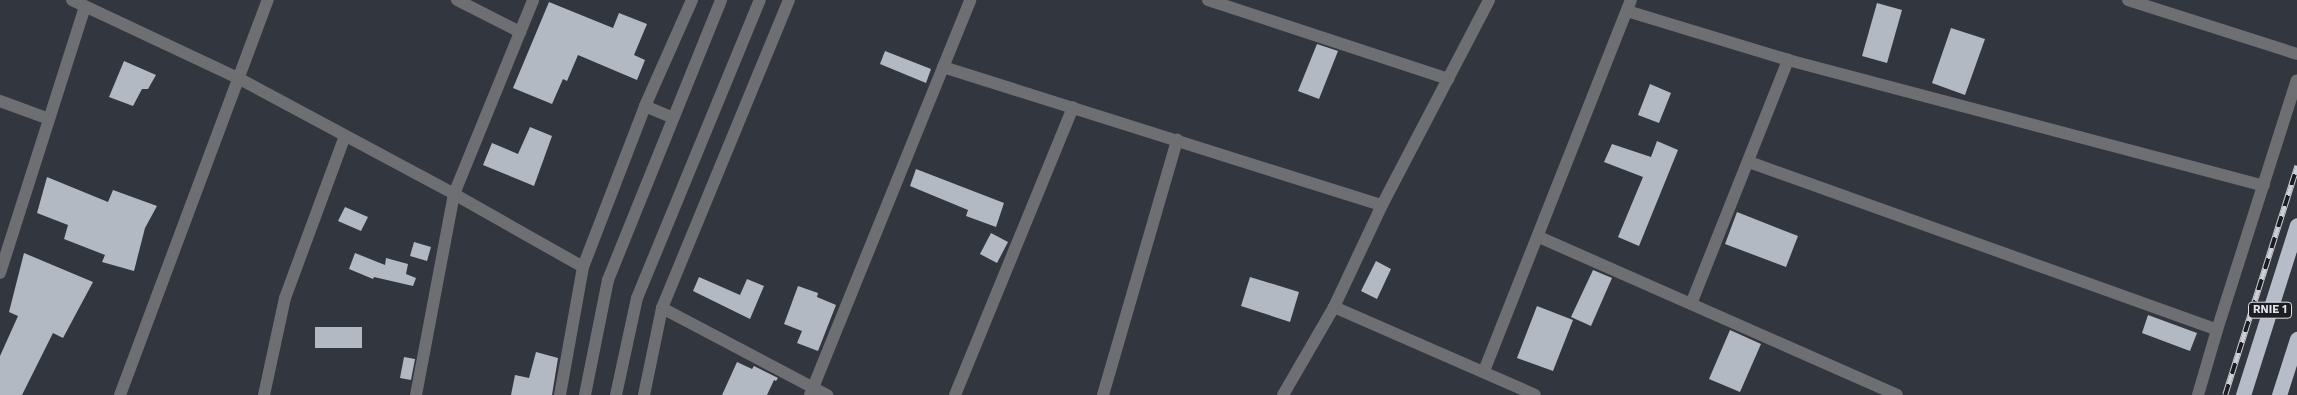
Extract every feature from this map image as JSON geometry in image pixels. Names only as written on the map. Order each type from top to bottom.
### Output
[{"type":"highway","name":"RNIE 1","points":[[2243,395],[2297,225]]},
{"type":"highway","points":[[2279,395],[2297,339]]},
{"type":"street","points":[[72,0],[238,78],[454,194],[583,267]]},
{"type":"street","points":[[120,395],[268,0]]},
{"type":"street","points":[[457,0],[520,32]]},
{"type":"street","points":[[416,395],[454,194],[533,0]]},
{"type":"street","points":[[560,395],[583,267],[645,106],[692,0]]},
{"type":"street","points":[[585,395],[608,280],[721,0]]},
{"type":"street","points":[[616,395],[637,298],[760,0]]},
{"type":"street","points":[[644,395],[662,308],[789,0]]},
{"type":"street","points":[[811,391],[970,0]]},
{"type":"street","points":[[1208,0],[1448,79]]},
{"type":"street","points":[[1283,395],[1334,307],[1382,205],[1489,0]]},
{"type":"street","points":[[2128,0],[2297,54]]},
{"type":"street","points":[[1484,371],[1539,237],[1629,5],[1788,60],[2264,186]]},
{"type":"street","points":[[0,273],[85,6]]},
{"type":"street","points":[[1691,304],[1788,60]]},
{"type":"street","points":[[942,66],[1382,205]]},
{"type":"street","points":[[2198,395],[2297,80]]},
{"type":"street","points":[[0,101],[49,119]]},
{"type":"street","points":[[645,106],[673,118]]},
{"type":"street","points":[[956,395],[1073,107]]},
{"type":"street","points":[[264,395],[285,298],[345,136]]},
{"type":"street","points":[[1103,395],[1118,350],[1178,140]]},
{"type":"street","points":[[1749,162],[2217,330]]},
{"type":"street","points":[[1539,237],[1897,395]]},
{"type":"street","points":[[1334,307],[1536,395]]},
{"type":"street","points":[[662,308],[811,391],[827,395]]},
{"type":"building","points":[[549,2],[613,28],[619,13],[647,24],[634,55],[645,60],[637,80],[578,55],[567,81],[563,79],[552,104],[513,88]]},
{"type":"building","points":[[1877,3],[1902,10],[1887,63],[1862,56]]},
{"type":"building","points":[[1951,28],[1985,39],[1965,95],[1932,83]]},
{"type":"building","points":[[1317,44],[1338,51],[1319,99],[1298,91]]},
{"type":"building","points":[[885,51],[931,69],[926,83],[880,64]]},
{"type":"building","points":[[124,61],[156,75],[148,89],[142,89],[133,106],[109,97]]},
{"type":"building","points":[[1650,84],[1671,93],[1659,123],[1638,115]]},
{"type":"building","points":[[530,127],[552,136],[534,186],[483,165],[492,143],[518,154]]},
{"type":"building","points":[[1657,141],[1678,150],[1639,246],[1618,237],[1643,177],[1604,162],[1612,144],[1651,157]]},
{"type":"building","points":[[916,169],[1004,203],[996,227],[966,216],[968,210],[910,186]]},
{"type":"building","points":[[47,177],[108,202],[113,190],[157,206],[145,228],[134,271],[102,262],[105,255],[64,239],[68,225],[37,213]]},
{"type":"building","points":[[345,207],[368,217],[361,231],[338,221]]},
{"type":"building","points":[[1737,212],[1798,236],[1786,267],[1725,244]]},
{"type":"building","points":[[991,233],[1008,242],[997,263],[980,254]]},
{"type":"building","points":[[414,242],[431,247],[427,261],[410,256]]},
{"type":"building","points":[[24,253],[93,282],[63,338],[53,333],[22,395],[0,395],[0,356],[18,316],[9,312]]},
{"type":"building","points":[[355,253],[385,265],[386,258],[408,264],[406,274],[416,278],[413,286],[374,277],[373,279],[349,269]]},
{"type":"building","points":[[1376,261],[1391,269],[1377,299],[1361,291]]},
{"type":"building","points":[[1593,270],[1612,278],[1591,326],[1571,317]]},
{"type":"building","points":[[699,277],[740,295],[747,279],[764,286],[750,319],[693,291]]},
{"type":"building","points":[[1250,277],[1299,292],[1290,322],[1241,306]]},
{"type":"building","points":[[798,286],[818,293],[817,297],[836,305],[818,351],[797,343],[802,331],[784,324]]},
{"type":"building","points":[[1537,306],[1573,320],[1553,371],[1517,358]]},
{"type":"building","points":[[2148,315],[2197,333],[2190,351],[2142,333]]},
{"type":"building","points":[[315,327],[362,327],[362,348],[315,348]]},
{"type":"building","points":[[1730,330],[1761,344],[1740,392],[1709,379]]},
{"type":"building","points":[[536,352],[558,358],[552,395],[511,395],[515,375],[529,378]]},
{"type":"building","points":[[404,357],[415,359],[411,380],[400,378]]},
{"type":"building","points":[[737,362],[752,369],[754,366],[778,378],[776,381],[774,380],[767,395],[722,395]]},
{"type":"railway","points":[[2225,395],[2297,166]]}]
